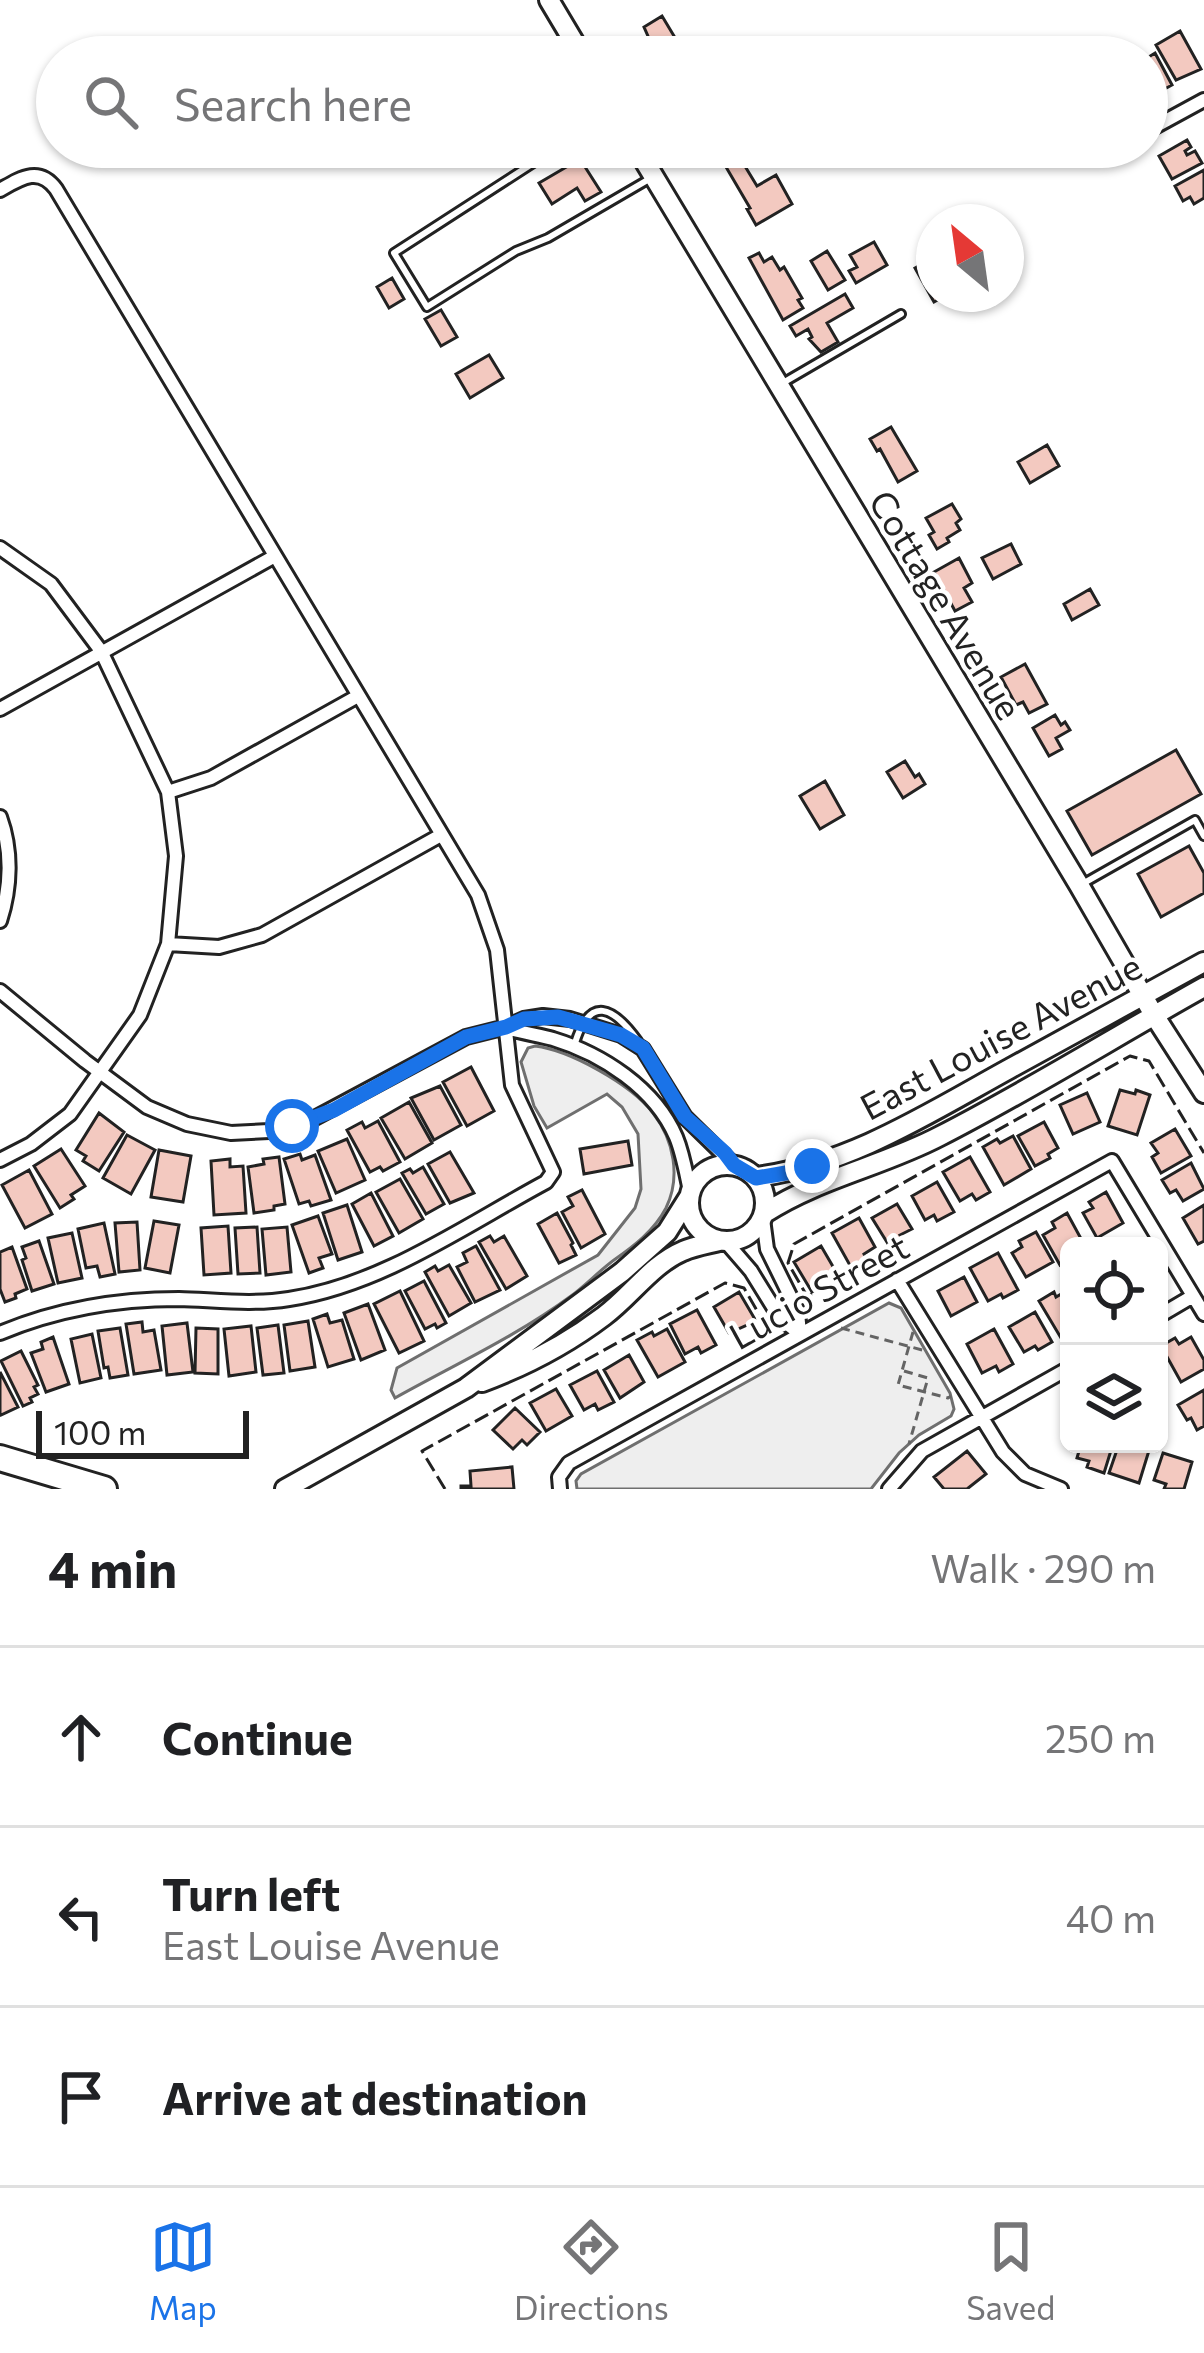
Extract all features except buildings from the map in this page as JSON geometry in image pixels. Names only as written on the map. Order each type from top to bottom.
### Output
[{"type":"highway","points":[[0,1457],[104,1489]]},
{"type":"street","points":[[549,0],[570,36]]},
{"type":"street","points":[[1168,120],[1204,101]]},
{"type":"street","name":"Cottage Avenue","points":[[648,168],[1204,1094]]},
{"type":"street","points":[[0,190],[28,176],[50,180],[478,895],[493,932],[512,1084],[553,1172],[546,1182],[378,1273],[319,1293],[254,1302],[103,1304],[0,1333]]},
{"type":"street","points":[[0,548],[52,584],[101,651],[168,792],[176,856],[168,944],[140,1015],[70,1114],[31,1144],[0,1160]]},
{"type":"street","points":[[0,709],[274,556]]},
{"type":"street","points":[[168,792],[211,778],[358,696]]},
{"type":"street","points":[[0,817],[9,882],[0,921]]},
{"type":"street","points":[[168,944],[219,946],[262,935],[440,835]]},
{"type":"street","name":"East Louise Avenue","points":[[756,1178],[812,1166],[883,1137],[1204,962]]},
{"type":"street","name":"East Louise Avenue","points":[[466,1388],[572,1339],[608,1314],[667,1259],[693,1247],[748,1236],[764,1216],[809,1188],[940,1136],[1204,987]]},
{"type":"street","points":[[0,991],[147,1107],[206,1130],[231,1132],[269,1131],[310,1120],[466,1037],[524,1019],[543,1016],[582,1022],[621,1035],[643,1048],[685,1117],[763,1188],[767,1249],[798,1312],[800,1334]]},
{"type":"street","points":[[506,1027],[573,1047],[612,1067],[655,1103],[677,1138],[693,1222],[701,1232],[722,1241],[751,1270],[780,1318],[800,1334]]},
{"type":"street","name":"Lucio Street","points":[[559,1483],[569,1462],[1112,1161],[1193,1296]]},
{"type":"street","name":"East Louise Avenue","points":[[285,1489],[466,1388],[622,1272],[667,1232],[703,1173],[734,1165]]},
{"type":"street","points":[[898,1280],[1003,1452],[1025,1474],[1061,1489]]},
{"type":"street","points":[[1168,1311],[1193,1296],[1204,1314]]},
{"type":"street","points":[[889,1489],[922,1451],[1060,1373]]},
{"type":"lane","points":[[526,168],[394,253],[427,308],[516,251],[548,238],[653,176]]},
{"type":"lane","points":[[778,386],[901,314]]},
{"type":"lane","points":[[1079,886],[1195,820],[1204,836]]},
{"type":"lane","points":[[573,1047],[582,1022]]},
{"type":"path","points":[[841,1328],[926,1351]]},
{"type":"path","points":[[914,1330],[898,1385],[951,1396]]},
{"type":"path","points":[[902,1370],[928,1378],[909,1444]]},
{"type":"shaded area","points":[[535,1046],[599,1070],[653,1113],[673,1159],[671,1196],[656,1224],[577,1292],[507,1337],[395,1398],[391,1390],[397,1368],[598,1255],[635,1208],[641,1189],[638,1134],[622,1107],[607,1094],[547,1128],[534,1106],[521,1062],[528,1048]]},
{"type":"shaded area","points":[[889,1303],[901,1308],[950,1393],[954,1409],[899,1453],[871,1489],[577,1489],[581,1474]]},
{"type":"fence","points":[[812,1294],[807,1296],[788,1263],[794,1244],[1130,1056],[1149,1061],[1204,1153]]},
{"type":"fence","points":[[445,1489],[422,1451],[725,1283],[744,1288],[763,1321]]},
{"type":"route","points":[[292,1126],[334,1110],[466,1037],[524,1019],[558,1017],[621,1035],[643,1048],[685,1117],[734,1165],[756,1178],[812,1166]]}]
